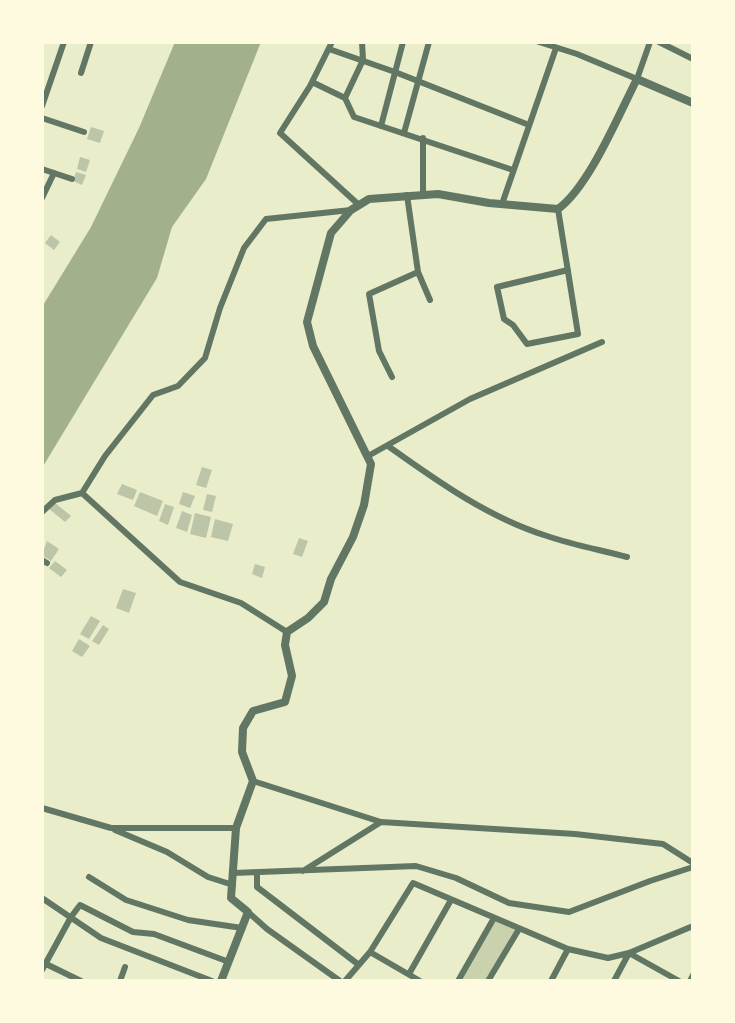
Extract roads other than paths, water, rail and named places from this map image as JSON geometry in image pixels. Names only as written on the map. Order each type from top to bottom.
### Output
[{"type":"street","points":[[42,106],[64,42]]},
{"type":"street","points":[[81,73],[91,42]]},
{"type":"street","points":[[332,42],[312,82],[280,133],[359,205]]},
{"type":"street","points":[[345,98],[363,60],[362,42]]},
{"type":"street","points":[[381,126],[403,42]]},
{"type":"street","points":[[404,133],[429,42]]},
{"type":"street","points":[[539,42],[693,103]]},
{"type":"street","points":[[340,981],[267,929],[231,898],[236,828],[253,781],[242,752],[243,728],[253,711],[285,702],[292,676],[285,645],[287,632],[308,618],[324,602],[364,505],[371,464],[313,346],[307,322],[331,233],[351,210],[369,199],[438,194],[502,204],[558,209],[570,201],[601,150],[637,79],[650,42]]},
{"type":"street","points":[[658,42],[693,59]]},
{"type":"street","points":[[502,204],[556,48]]},
{"type":"street","points":[[329,49],[417,80],[529,125]]},
{"type":"street","points":[[312,82],[345,98],[354,117],[423,138],[513,170]]},
{"type":"street","points":[[42,118],[84,132]]},
{"type":"street","points":[[423,138],[423,194]]},
{"type":"street","points":[[42,169],[72,179]]},
{"type":"street","points":[[42,198],[54,173]]},
{"type":"street","points":[[407,195],[418,272],[430,300]]},
{"type":"street","points":[[558,209],[568,270],[578,334],[527,344],[513,325],[504,319],[497,287],[568,270]]},
{"type":"street","points":[[42,512],[55,500],[82,493],[105,456],[153,395],[178,386],[205,358],[220,308],[244,248],[266,219],[351,210]]},
{"type":"street","points":[[392,377],[379,351],[369,294],[418,272]]},
{"type":"street","points":[[368,456],[471,399],[602,342]]},
{"type":"street","points":[[387,446],[438,482],[489,512],[546,536],[627,557]]},
{"type":"street","points":[[82,493],[180,582],[241,603],[287,632]]},
{"type":"street","points":[[253,781],[381,822],[575,834],[663,844],[693,865]]},
{"type":"street","points":[[42,808],[111,828],[167,852],[208,877],[233,885]]},
{"type":"street","points":[[301,872],[381,822]]},
{"type":"street","points":[[111,828],[236,828]]},
{"type":"street","points":[[233,873],[416,866],[456,878],[509,903],[569,912],[693,865]]},
{"type":"street","points":[[257,873],[257,887],[359,965]]},
{"type":"street","points":[[89,877],[126,900],[188,920],[242,928]]},
{"type":"street","points":[[345,981],[370,952],[413,883],[568,950],[608,958],[629,953],[693,926]]},
{"type":"street","points":[[42,898],[100,938],[213,981]]},
{"type":"street","points":[[409,974],[451,900]]},
{"type":"street","points":[[81,981],[43,966],[80,905],[134,932],[154,934],[229,962]]},
{"type":"street","points":[[221,981],[248,912]]},
{"type":"street","points":[[458,981],[494,918]]},
{"type":"street","points":[[488,981],[519,929]]},
{"type":"street","points":[[551,981],[568,950]]},
{"type":"street","points":[[370,952],[420,981]]},
{"type":"street","points":[[614,981],[629,953]]},
{"type":"street","points":[[629,953],[679,981]]},
{"type":"street","points":[[120,981],[125,967]]},
{"type":"street","points":[[690,981],[693,975]]}]
